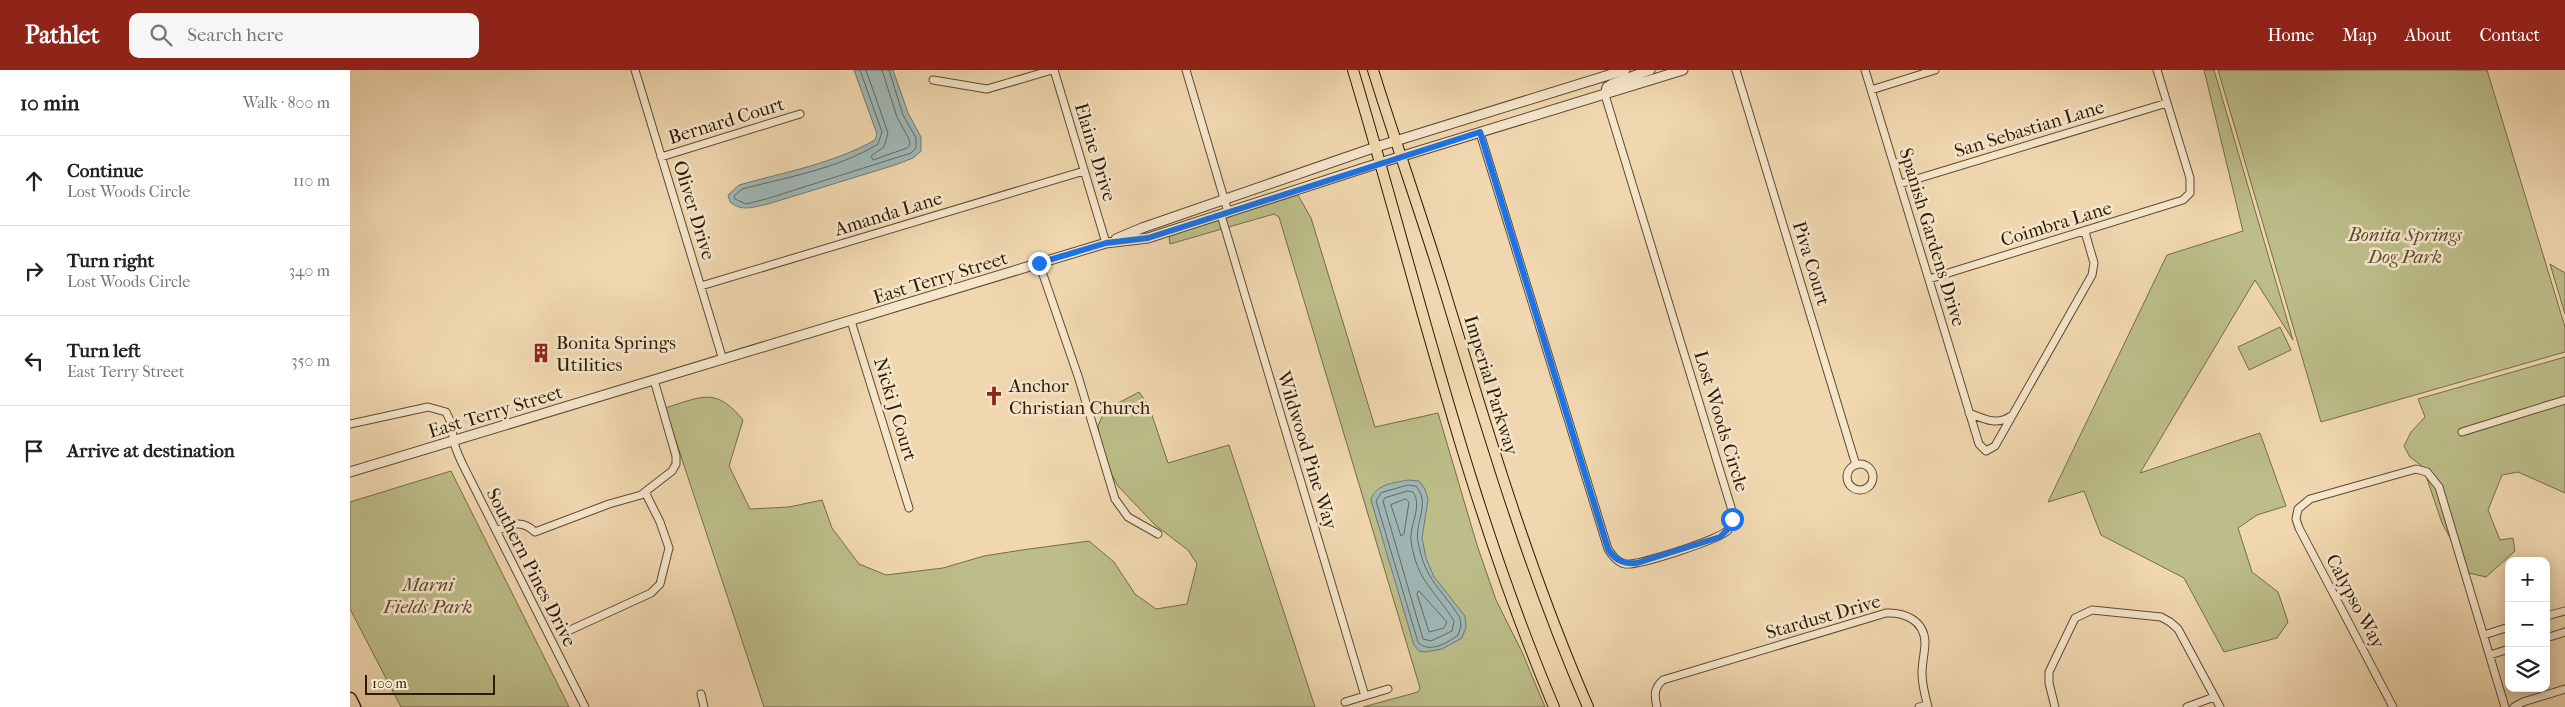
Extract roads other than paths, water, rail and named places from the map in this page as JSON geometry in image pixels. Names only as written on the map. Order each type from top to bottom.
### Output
[{"type":"highway","points":[[350,699],[354,707]]},
{"type":"main road","points":[[1353,70],[1475,490],[1536,665],[1554,707]]},
{"type":"main road","name":"Imperial Parkway","points":[[1373,70],[1397,140],[1516,521],[1566,657],[1588,707]]},
{"type":"street","name":"Oliver Drive","points":[[635,70],[723,360]]},
{"type":"street","points":[[933,80],[988,89],[1053,70]]},
{"type":"street","name":"Elaine Drive","points":[[1053,70],[1106,243]]},
{"type":"street","name":"Wildwood Pine Way","points":[[1186,70],[1224,200],[1224,213],[1365,696]]},
{"type":"street","points":[[1106,243],[1142,228],[1376,146],[1625,70]]},
{"type":"street","points":[[1605,95],[1607,87],[1612,84],[1650,70]]},
{"type":"street","name":"East Terry Street","points":[[350,472],[1106,243],[1148,238],[1381,162],[1683,70]]},
{"type":"street","name":"Piva Court","points":[[1736,70],[1856,465]]},
{"type":"street","name":"Spanish Gardens Drive","points":[[1865,70],[1969,413],[1979,444],[1986,451],[1994,446],[2092,274],[2092,252],[2085,232]]},
{"type":"street","points":[[1871,90],[1935,70]]},
{"type":"street","points":[[2157,70],[2167,103]]},
{"type":"street","name":"Lost Woods Circle","points":[[1480,132],[1608,549],[1615,559],[1626,564],[1637,563],[1720,537],[1728,529],[1732,519],[1731,507],[1605,95]]},
{"type":"street","name":"San Sebastian Lane","points":[[1900,184],[2167,103]]},
{"type":"street","name":"Coimbra Lane","points":[[1929,279],[2183,200],[2190,192],[2190,178],[2167,103]]},
{"type":"street","name":"Bernard Court","points":[[662,157],[800,114]]},
{"type":"street","name":"Amanda Lane","points":[[700,286],[1084,171]]},
{"type":"street","points":[[1039,263],[1078,376],[1115,500],[1128,517],[1158,534]]},
{"type":"street","name":"Nicki J Court","points":[[851,321],[909,508]]},
{"type":"street","points":[[496,531],[518,523],[524,524],[535,532],[645,492],[663,480],[676,464],[676,456],[654,380]]},
{"type":"street","points":[[2462,432],[2565,400]]},
{"type":"street","name":"Southern Pines Drive","points":[[350,424],[428,407],[446,412],[454,430],[454,440],[496,531],[584,707]]},
{"type":"street","points":[[1969,413],[1990,422],[2002,421],[2011,416]]},
{"type":"street","name":"Calypso Way","points":[[2393,707],[2299,528],[2296,519],[2298,509],[2310,499],[2378,478],[2416,469],[2427,472],[2439,487],[2484,635]]},
{"type":"street","points":[[568,631],[650,593],[660,584],[669,548],[660,522],[645,492]]},
{"type":"street","points":[[2056,707],[2049,683],[2052,662],[2075,618],[2092,610],[2161,617],[2170,622],[2178,629],[2220,707]]},
{"type":"street","points":[[2550,615],[2565,611]]},
{"type":"street","name":"Stardust Drive","points":[[1657,707],[1654,697],[1656,686],[1663,680],[1886,613],[1907,616],[1916,622],[1922,630],[1925,641],[1922,681],[1928,706]]},
{"type":"street","points":[[2505,629],[2484,635],[2505,707]]},
{"type":"street","points":[[2550,637],[2565,632]]},
{"type":"street","points":[[2490,655],[2505,650]]},
{"type":"street","points":[[1345,702],[1388,689]]},
{"type":"street","points":[[2514,707],[2522,702],[2565,690]]},
{"type":"street","points":[[700,694],[704,707]]},
{"type":"street","points":[[2187,707],[2214,697]]},
{"type":"street","points":[[1919,707],[1928,706]]},
{"type":"water","points":[[854,70],[893,70],[908,113],[921,137],[921,151],[913,158],[895,165],[768,204],[743,208],[730,202],[728,195],[739,185],[825,161],[875,140],[877,134]]},
{"type":"water","points":[[1408,480],[1419,481],[1425,489],[1428,500],[1422,538],[1426,558],[1434,577],[1465,616],[1466,627],[1462,638],[1442,649],[1426,652],[1419,651],[1414,645],[1371,500],[1376,491],[1381,487]]},
{"type":"place","name":"Bonita Springs Utilities","points":[[541,353]]},
{"type":"place","name":"Anchor Christian Church","points":[[994,396]]},
{"type":"park label","name":"Bonita Springs Dog Park","points":[[2405,245]]},
{"type":"park label","name":"Marni Fields Park","points":[[428,595]]}]
